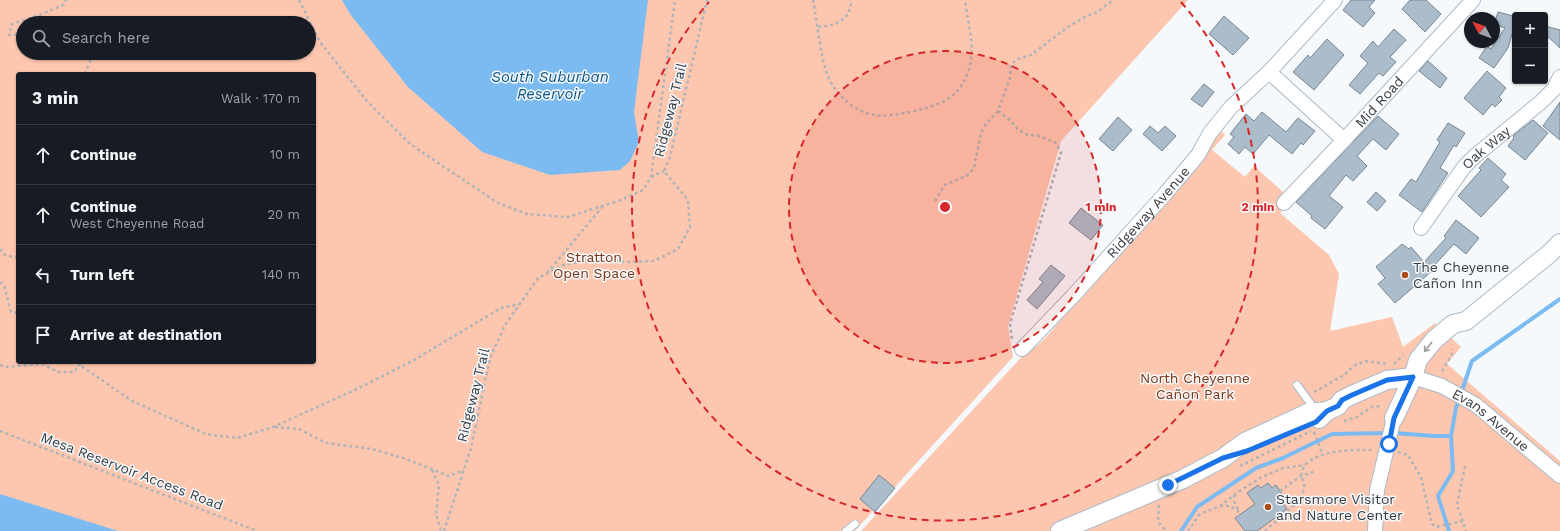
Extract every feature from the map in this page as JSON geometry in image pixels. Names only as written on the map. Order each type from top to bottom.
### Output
[{"type":"street","name":"Ridgeway Avenue","points":[[1017,345],[1074,296],[1198,155],[1210,133],[1231,107],[1269,72],[1335,0]]},
{"type":"street","name":"Mid Road","points":[[1284,203],[1473,0]]},
{"type":"street","points":[[1269,72],[1344,140]]},
{"type":"street","name":"Oak Way","points":[[1422,228],[1464,167],[1475,156],[1541,102],[1554,89],[1560,77]]},
{"type":"street","points":[[1375,531],[1377,490],[1388,448],[1389,418],[1413,377],[1418,360],[1434,340],[1549,254],[1560,243]]},
{"type":"street","points":[[1060,531],[1183,479],[1223,458],[1247,451],[1316,422],[1331,413],[1346,409],[1392,391],[1413,377]]},
{"type":"street","name":"Evans Avenue","points":[[1413,377],[1445,388],[1476,405],[1560,476]]},
{"type":"lane","points":[[1297,385],[1331,413]]},
{"type":"lane","points":[[846,531],[854,524]]},
{"type":"path","points":[[37,16],[63,5],[66,0]]},
{"type":"path","points":[[299,0],[307,16]]},
{"type":"path","points":[[316,34],[320,42],[366,100],[410,144],[498,203],[526,214],[568,217],[621,200],[643,190],[651,177],[675,0]]},
{"type":"path","name":"Ridgeway Trail","points":[[442,531],[471,448],[490,358],[505,325],[538,278],[563,265],[596,260],[626,262],[654,261],[678,249],[690,227],[688,200],[664,171],[670,157],[707,0]]},
{"type":"path","points":[[814,0],[826,71],[833,86],[842,97],[864,112],[875,116],[909,112],[947,99],[956,92],[968,74],[972,57],[972,41],[965,0]]},
{"type":"path","points":[[818,27],[834,26],[842,20],[848,14],[851,7],[851,0]]},
{"type":"path","points":[[935,201],[945,186],[968,175],[974,168],[981,133],[986,124],[998,111],[1010,78],[1011,64],[1018,59],[1031,55],[1068,27],[1097,12],[1113,0]]},
{"type":"path","points":[[16,23],[12,24],[9,35],[16,34]]},
{"type":"path","points":[[86,72],[91,60]]},
{"type":"path","points":[[998,111],[1011,121],[1018,130],[1028,135],[1038,136],[1056,143],[1061,153],[1010,324],[1017,345]]},
{"type":"path","points":[[651,177],[664,171]]},
{"type":"path","points":[[546,274],[603,206]]},
{"type":"path","points":[[0,249],[5,255],[16,258]]},
{"type":"path","points":[[0,282],[4,285],[11,312],[16,313]]},
{"type":"path","points":[[81,364],[132,401],[206,434],[237,438],[273,427],[357,389],[414,360],[501,308],[520,304]]},
{"type":"path","points":[[1442,371],[1452,354],[1452,349]]},
{"type":"path","points":[[1318,389],[1344,375],[1354,366],[1365,361],[1393,364],[1397,362],[1401,356],[1406,354]]},
{"type":"path","points":[[0,365],[6,367],[42,364],[58,372],[74,372],[79,364]]},
{"type":"path","points":[[1331,413],[1357,417],[1372,407],[1389,418]]},
{"type":"path","points":[[273,427],[299,429],[326,443],[372,449],[406,459],[448,476],[464,470]]},
{"type":"path","name":"Mesa Reservoir Access Road","points":[[0,431],[257,531]]},
{"type":"path","points":[[1314,435],[1323,456]]},
{"type":"path","points":[[1188,531],[1200,514],[1220,506],[1241,490],[1262,477],[1283,468],[1305,465],[1317,457],[1338,452],[1388,448],[1408,455],[1411,460],[1421,477],[1431,520],[1436,528],[1462,521]]},
{"type":"path","points":[[1266,531],[1293,507],[1302,496],[1304,486],[1301,476],[1305,465]]},
{"type":"path","points":[[1465,466],[1457,505],[1466,531]]},
{"type":"path","points":[[432,469],[439,485],[436,515],[442,531]]},
{"type":"path","points":[[1280,490],[1301,476],[1316,471]]},
{"type":"path","points":[[1220,506],[1230,506],[1241,513],[1235,504],[1234,495]]},
{"type":"path","points":[[1159,502],[1158,522],[1166,531]]},
{"type":"green space","name":"Stratton Open Space","points":[[0,0],[1188,0],[1061,141],[1008,326],[1013,357],[855,531],[0,531]]},
{"type":"green space","name":"North Cheyenne Cañon Park","points":[[1221,131],[1225,135],[1212,150],[1245,177],[1254,166],[1292,200],[1280,213],[1329,255],[1339,274],[1330,331],[1392,317],[1403,347],[1435,323],[1461,347],[1447,364],[1560,461],[1560,531],[861,531],[1027,351],[1038,345],[1048,335],[1207,150]]},
{"type":"water","name":"South Suburban Reservoir","points":[[342,0],[648,0],[634,112],[639,142],[630,161],[620,170],[550,175],[482,152],[408,87],[350,14]]},
{"type":"water","points":[[0,494],[118,531],[0,531]]},
{"type":"building","points":[[1351,0],[1375,0],[1369,7],[1375,13],[1363,27],[1343,10]]},
{"type":"building","points":[[1410,0],[1426,0],[1441,14],[1425,32],[1402,9]]},
{"type":"building","points":[[1500,13],[1512,16],[1512,34],[1508,48],[1494,68],[1479,58],[1486,48],[1500,48],[1500,36],[1505,28],[1500,26]]},
{"type":"building","points":[[1224,16],[1249,38],[1233,55],[1209,34]]},
{"type":"building","points":[[1548,27],[1560,30],[1560,48],[1548,37]]},
{"type":"building","points":[[1394,29],[1406,40],[1390,57],[1396,62],[1383,76],[1379,73],[1360,94],[1349,85],[1368,63],[1360,56],[1373,41],[1378,47]]},
{"type":"building","points":[[1327,39],[1344,55],[1314,90],[1293,72],[1308,55],[1310,58]]},
{"type":"building","points":[[1428,61],[1447,78],[1440,88],[1419,71]]},
{"type":"building","points":[[1487,71],[1506,88],[1499,97],[1502,100],[1495,107],[1492,104],[1483,115],[1464,98]]},
{"type":"building","points":[[1204,84],[1214,92],[1202,107],[1191,99]]},
{"type":"building","points":[[1560,102],[1560,140],[1543,126]]},
{"type":"building","points":[[1262,112],[1286,132],[1298,118],[1315,131],[1303,145],[1301,143],[1292,154],[1269,135],[1253,154],[1245,147],[1239,154],[1228,144],[1234,137],[1230,134],[1246,114],[1254,121]]},
{"type":"building","points":[[1378,116],[1399,134],[1386,150],[1373,139],[1357,156],[1367,166],[1353,181],[1346,175],[1329,196],[1343,207],[1325,229],[1311,218],[1312,216],[1296,202]]},
{"type":"building","points":[[1118,117],[1132,130],[1113,151],[1099,139]]},
{"type":"building","points":[[1533,120],[1548,133],[1525,160],[1508,146],[1514,138],[1514,135]]},
{"type":"building","points":[[1448,123],[1465,133],[1456,147],[1454,145],[1440,168],[1448,173],[1422,212],[1399,195],[1411,179],[1416,182],[1440,142],[1437,140]]},
{"type":"building","points":[[1150,126],[1158,133],[1165,126],[1176,136],[1162,151],[1143,134]]},
{"type":"building","points":[[1488,158],[1506,174],[1501,180],[1509,187],[1481,217],[1458,196],[1481,170],[1479,168]]},
{"type":"building","points":[[1376,192],[1386,201],[1377,211],[1367,202]]},
{"type":"building","points":[[1081,208],[1103,225],[1091,240],[1069,223]]},
{"type":"building","name":"The Cheyenne Cañon Inn","points":[[1456,220],[1479,238],[1466,254],[1454,244],[1431,269],[1432,271],[1395,303],[1378,284],[1385,278],[1376,267],[1402,244],[1409,249],[1411,247],[1424,262],[1446,238],[1444,236]]},
{"type":"building","points":[[1051,265],[1065,276],[1037,309],[1027,300],[1043,282],[1039,279]]},
{"type":"building","points":[[879,475],[895,488],[875,512],[860,499]]},
{"type":"building","name":"Starsmore Visitor and Nature Center","points":[[1268,483],[1272,488],[1276,485],[1283,496],[1280,498],[1287,509],[1257,531],[1245,531],[1235,518],[1255,504],[1247,493],[1258,485],[1261,488]]},
{"type":"waterway","points":[[1449,531],[1438,496],[1453,471],[1451,436],[1456,408],[1472,361],[1560,299]]},
{"type":"waterway","points":[[1181,531],[1197,507],[1256,468],[1283,458],[1332,434],[1387,433]]},
{"type":"waterway","points":[[1394,433],[1451,436]]},
{"type":"place","name":"The Cheyenne Cañon Inn","points":[[1405,275]]},
{"type":"place","name":"Starsmore Visitor and Nature Center","points":[[1268,507]]},
{"type":"route","points":[[1168,485],[1183,479],[1223,458],[1247,451],[1316,422],[1327,411],[1338,406],[1342,400],[1352,395],[1387,380],[1413,377],[1394,418],[1389,444]]}]
